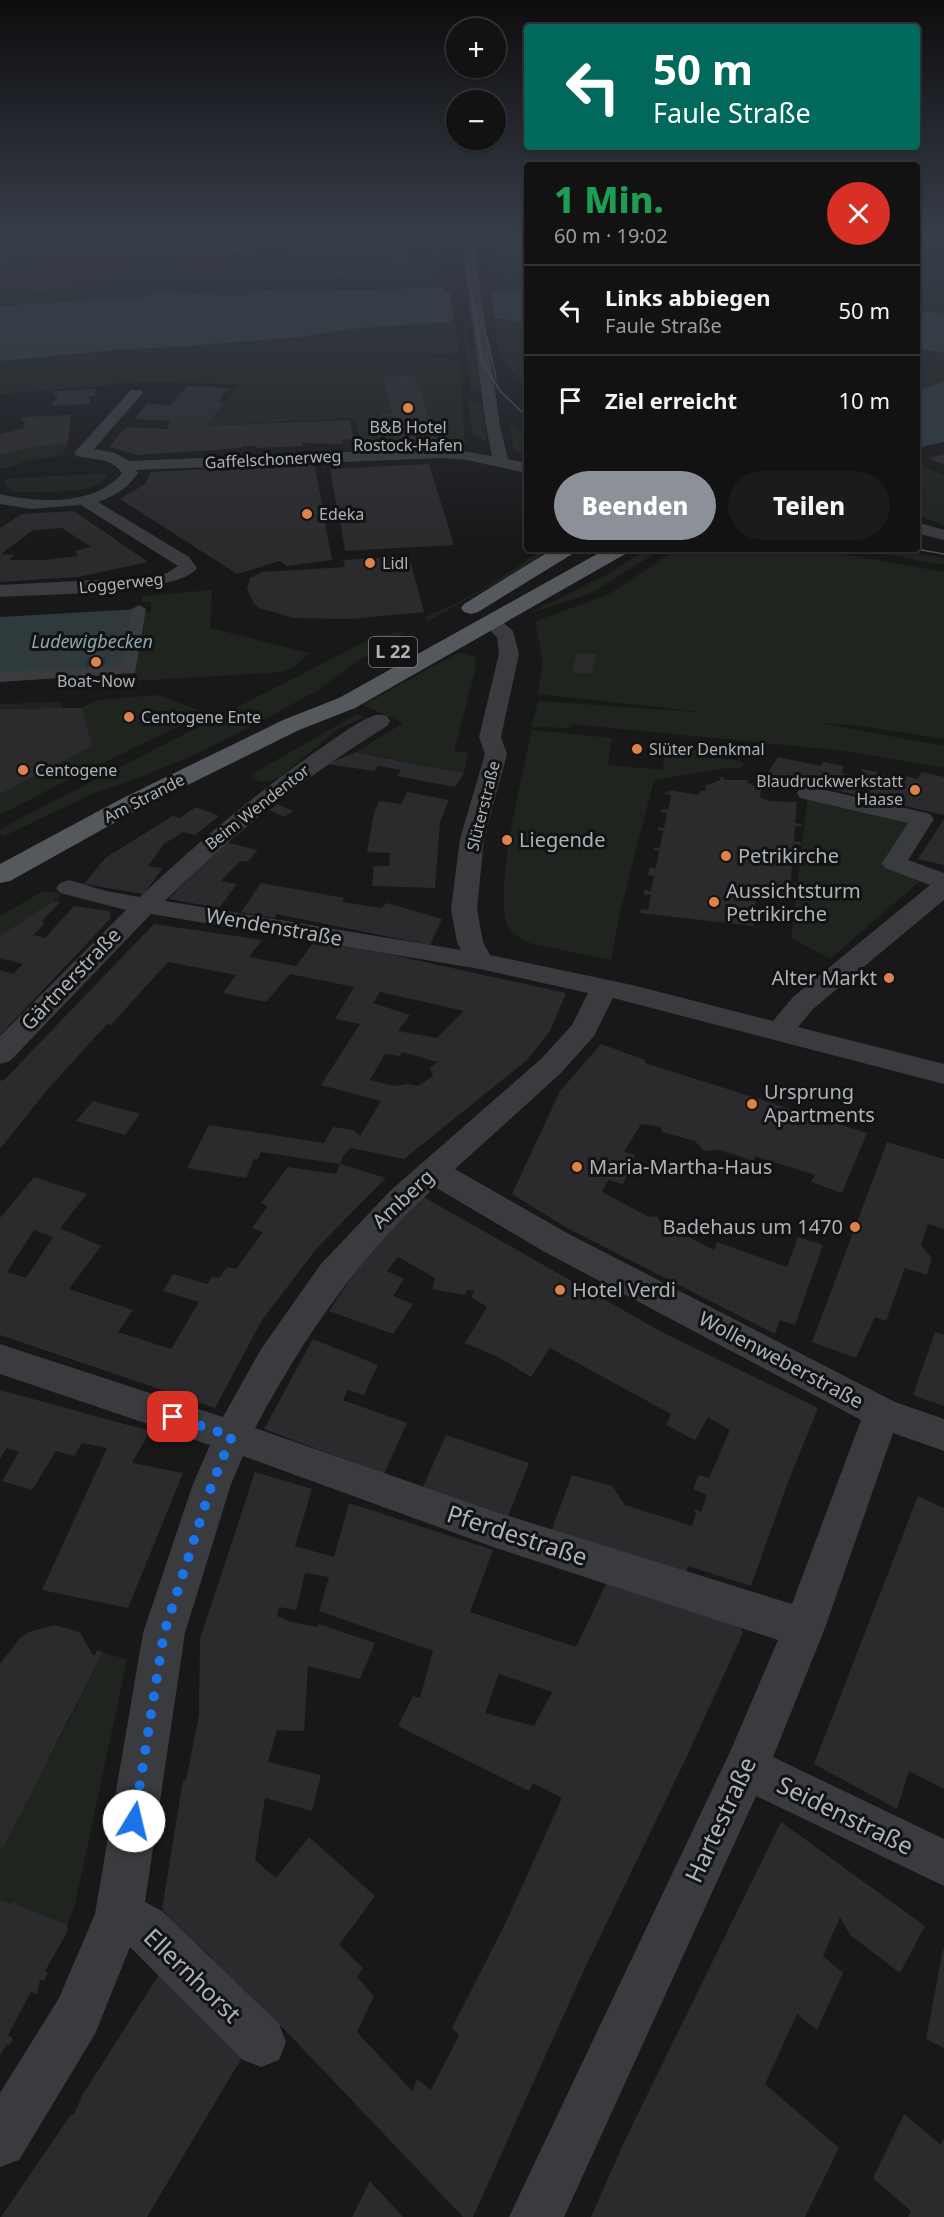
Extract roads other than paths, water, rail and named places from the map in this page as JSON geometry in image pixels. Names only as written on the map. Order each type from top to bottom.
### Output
[{"type":"main road","points":[[451,620],[502,591],[562,552]]},
{"type":"main road","name":"Am Strande","points":[[0,875],[130,804],[291,724],[347,703],[615,552]]},
{"type":"main road","points":[[492,623],[502,591]]},
{"type":"main road","name":"Am Strande","points":[[291,724],[329,693],[379,661]]},
{"type":"street","points":[[483,340],[493,426],[501,462]]},
{"type":"street","name":"Gaffelschonerweg","points":[[136,393],[82,453],[109,456],[127,466],[412,453],[467,455],[524,468]]},
{"type":"street","points":[[0,511],[7,500],[51,504],[84,500],[117,488],[127,481],[130,473],[127,466]]},
{"type":"street","name":"Loggerweg","points":[[0,591],[152,582],[173,578],[188,568],[183,561],[84,500]]},
{"type":"street","points":[[920,528],[944,535]]},
{"type":"street","points":[[0,677],[130,670],[139,609]]},
{"type":"street","name":"Slüterstraße","points":[[480,961],[470,942],[465,925],[465,901],[472,839],[496,754],[490,737],[509,654],[506,635],[492,623]]},
{"type":"street","name":"Beim Wendentor","points":[[144,905],[215,839],[249,811],[338,745],[379,721]]},
{"type":"street","points":[[779,1032],[803,1003],[944,884],[894,862],[922,819],[808,793]]},
{"type":"street","name":"Wendenstraße","points":[[69,888],[103,898],[480,961]]},
{"type":"street","name":"Gärtnerstraße","points":[[0,1054],[144,905]]},
{"type":"street","points":[[480,961],[604,988],[944,1074]]},
{"type":"street","name":"Amberg","points":[[0,2141],[77,2016],[119,1915],[164,1633],[212,1484],[232,1436],[274,1359],[333,1273],[401,1199],[551,1066],[584,1029],[604,988]]},
{"type":"street","name":"Wollenweberstraße","points":[[433,1171],[555,1242],[882,1413],[944,1435]]},
{"type":"street","name":"Pferdestraße","points":[[0,1359],[232,1436],[496,1530],[804,1628]]},
{"type":"street","name":"Hartestraße","points":[[536,2217],[746,1768],[804,1628],[882,1413]]},
{"type":"street","name":"Seidenstraße","points":[[746,1768],[944,1863]]},
{"type":"street","name":"Ellernhorst","points":[[119,1915],[145,1928],[261,2042]]},
{"type":"water","points":[[0,340],[257,340],[126,349],[0,361]]},
{"type":"water","points":[[920,340],[944,340],[944,353],[920,349]]},
{"type":"water","points":[[944,381],[944,442],[920,447],[920,390]]},
{"type":"water","name":"Ludewigbecken","points":[[139,609],[130,670],[0,677],[0,617]]},
{"type":"tram line","points":[[479,340],[482,362],[501,392],[524,414]]},
{"type":"tram line","points":[[488,340],[496,378]]},
{"type":"tram line","points":[[920,550],[944,554]]},
{"type":"place","name":"B&B Hotel Rostock-Hafen","points":[[408,408]]},
{"type":"place","name":"Edeka","points":[[307,514]]},
{"type":"place","name":"Lidl","points":[[370,563]]},
{"type":"place","name":"Boat~Now","points":[[96,662]]},
{"type":"place","name":"Centogene Ente","points":[[129,717]]},
{"type":"place","name":"Slüter Denkmal","points":[[637,749]]},
{"type":"place","name":"Centogene","points":[[23,770]]},
{"type":"place","name":"Blaudruckwerkstatt Haase","points":[[915,790]]},
{"type":"place","name":"Liegende","points":[[507,840]]},
{"type":"place","name":"Petrikirche","points":[[726,856]]},
{"type":"place","name":"Aussichtsturm Petrikirche","points":[[714,902]]},
{"type":"place","name":"Alter Markt","points":[[889,978]]},
{"type":"place","name":"Ursprung Apartments","points":[[752,1104]]},
{"type":"place","name":"Maria-Martha-Haus","points":[[577,1167]]},
{"type":"place","name":"Badehaus um 1470","points":[[855,1227]]},
{"type":"place","name":"Hotel Verdi","points":[[560,1290]]}]
